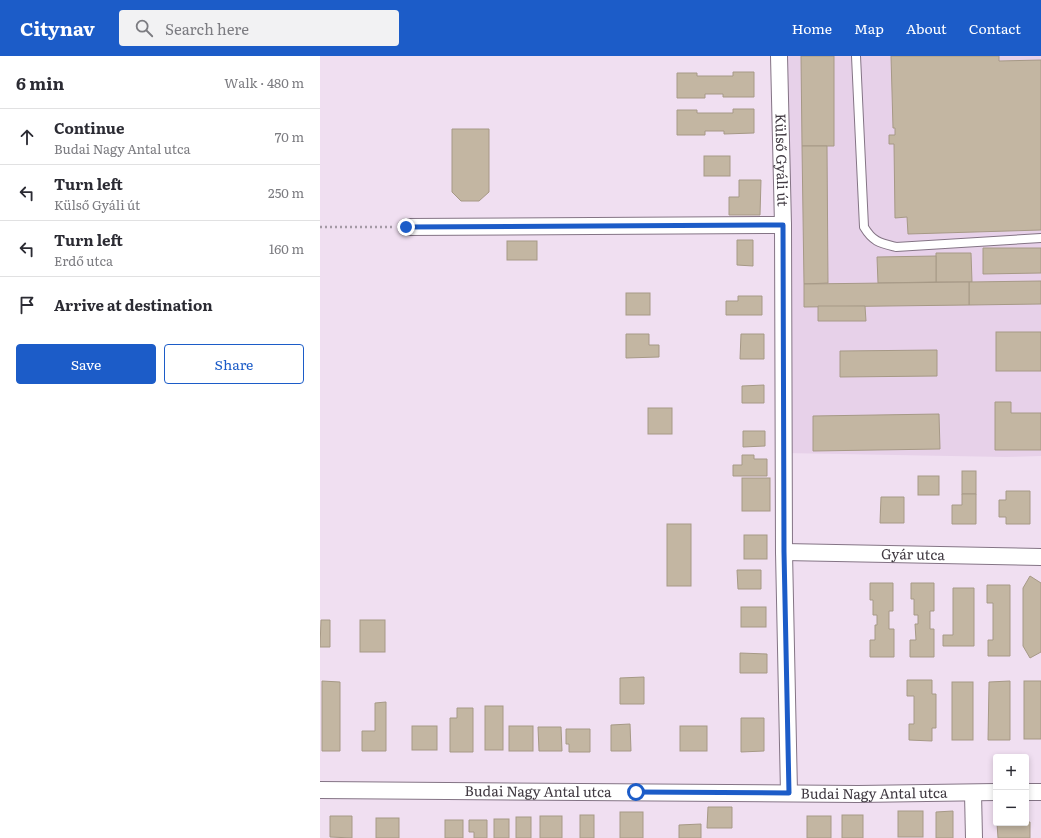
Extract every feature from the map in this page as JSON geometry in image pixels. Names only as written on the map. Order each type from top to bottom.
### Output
[{"type":"street","name":"Külső Gyáli út","points":[[779,56],[783,225],[784,552],[789,793]]},
{"type":"street","points":[[406,227],[783,225]]},
{"type":"street","name":"Gyár utca","points":[[784,552],[1041,557]]},
{"type":"street","name":"Budai Nagy Antal utca","points":[[320,790],[858,794],[993,792]]},
{"type":"street","points":[[1029,792],[1041,792]]},
{"type":"street","points":[[973,793],[974,838]]},
{"type":"lane","points":[[856,56],[864,227],[870,237],[880,244],[896,247],[1041,238]]},
{"type":"path","points":[[320,227],[406,227]]},
{"type":"shaded area","points":[[778,56],[1041,56],[1041,456],[1006,457],[784,453]]},
{"type":"building","points":[[801,56],[834,56],[834,146],[802,146]]},
{"type":"building","points":[[891,56],[999,56],[999,61],[1041,60],[1041,230],[908,234],[907,217],[895,218],[894,144],[889,144],[889,135],[895,135],[895,128],[893,128]]},
{"type":"building","points":[[733,72],[754,72],[754,97],[723,97],[723,94],[705,94],[705,98],[677,98],[677,73],[697,73],[697,76],[733,76]]},
{"type":"building","points":[[733,109],[754,109],[754,133],[724,134],[724,131],[705,131],[705,135],[677,135],[677,110],[697,110],[697,113],[733,113]]},
{"type":"building","points":[[452,129],[489,129],[489,192],[479,201],[461,201],[452,192]]},
{"type":"building","points":[[802,146],[827,146],[828,283],[804,284]]},
{"type":"building","points":[[704,156],[730,156],[730,176],[704,176]]},
{"type":"building","points":[[739,180],[761,180],[760,215],[729,215],[729,197],[739,197]]},
{"type":"building","points":[[737,240],[753,240],[753,266],[737,265]]},
{"type":"building","points":[[507,241],[537,241],[537,260],[507,260]]},
{"type":"building","points":[[983,248],[1041,248],[1041,273],[983,274]]},
{"type":"building","points":[[936,253],[971,253],[972,282],[936,282]]},
{"type":"building","points":[[936,256],[936,282],[878,283],[877,257]]},
{"type":"building","points":[[1041,281],[1041,304],[969,305],[969,282]]},
{"type":"building","points":[[969,282],[969,305],[804,307],[804,284]]},
{"type":"building","points":[[626,293],[650,293],[650,315],[626,315]]},
{"type":"building","points":[[738,296],[762,296],[762,315],[726,315],[726,301],[738,301]]},
{"type":"building","points":[[818,306],[865,306],[866,321],[818,321]]},
{"type":"building","points":[[996,332],[1041,332],[1041,371],[996,371]]},
{"type":"building","points":[[626,334],[649,334],[649,345],[659,345],[659,357],[626,358]]},
{"type":"building","points":[[741,334],[764,334],[764,359],[740,359]]},
{"type":"building","points":[[937,350],[937,376],[840,377],[840,351]]},
{"type":"building","points":[[764,385],[764,403],[742,403],[742,386]]},
{"type":"building","points":[[995,402],[1011,402],[1011,413],[1041,413],[1041,450],[995,450]]},
{"type":"building","points":[[648,408],[672,408],[672,434],[648,434]]},
{"type":"building","points":[[939,414],[940,449],[813,451],[813,416]]},
{"type":"building","points":[[743,431],[765,431],[765,446],[743,447]]},
{"type":"building","points":[[742,455],[754,455],[754,459],[767,459],[767,476],[733,476],[733,465],[742,465]]},
{"type":"building","points":[[962,471],[976,471],[976,494],[962,494]]},
{"type":"building","points":[[918,476],[939,476],[939,495],[918,495]]},
{"type":"building","points":[[742,478],[770,478],[770,511],[742,511]]},
{"type":"building","points":[[1006,491],[1030,491],[1030,524],[1006,524],[1006,517],[999,517],[999,500],[1006,500]]},
{"type":"building","points":[[962,494],[976,494],[976,524],[952,524],[952,505],[962,505]]},
{"type":"building","points":[[881,497],[904,497],[904,523],[880,523]]},
{"type":"building","points":[[667,524],[691,524],[691,586],[667,586]]},
{"type":"building","points":[[744,535],[767,535],[767,559],[744,559]]},
{"type":"building","points":[[737,570],[761,570],[761,589],[738,589]]},
{"type":"building","points":[[1030,576],[1041,583],[1041,652],[1030,658],[1023,646],[1023,588]]},
{"type":"building","points":[[870,583],[893,583],[893,611],[889,611],[889,629],[894,629],[894,657],[870,657],[870,640],[875,640],[877,615],[873,615],[873,600],[870,600]]},
{"type":"building","points":[[911,583],[934,583],[934,611],[930,611],[930,629],[934,629],[934,657],[910,657],[910,640],[916,640],[915,624],[918,624],[918,615],[914,615],[914,599],[911,599]]},
{"type":"building","points":[[987,585],[1010,585],[1010,656],[988,656],[988,640],[993,640],[993,603],[987,603]]},
{"type":"building","points":[[953,588],[974,588],[974,646],[943,646],[943,635],[953,635]]},
{"type":"building","points":[[741,607],[766,607],[766,627],[741,627]]},
{"type":"building","points":[[321,620],[330,620],[330,647],[320,647]]},
{"type":"building","points":[[360,620],[385,620],[385,652],[360,652]]},
{"type":"building","points":[[740,653],[767,654],[767,673],[740,673]]},
{"type":"building","points":[[644,677],[644,704],[620,704],[620,678]]},
{"type":"building","points":[[907,680],[932,680],[932,694],[936,694],[936,728],[932,728],[932,741],[909,740],[909,724],[914,724],[914,696],[907,696]]},
{"type":"building","points":[[322,681],[340,682],[340,751],[322,751]]},
{"type":"building","points":[[1010,681],[1010,740],[988,740],[989,682]]},
{"type":"building","points":[[1024,681],[1041,681],[1041,739],[1024,739]]},
{"type":"building","points":[[952,682],[973,682],[973,740],[952,740]]},
{"type":"building","points":[[386,702],[386,751],[362,751],[362,731],[375,731],[375,703]]},
{"type":"building","points":[[485,706],[503,706],[503,750],[485,750]]},
{"type":"building","points":[[457,708],[473,708],[473,752],[450,752],[450,718],[457,718]]},
{"type":"building","points":[[741,718],[764,718],[764,751],[741,752]]},
{"type":"building","points":[[630,724],[631,751],[611,751],[611,725]]},
{"type":"building","points":[[412,726],[437,726],[437,750],[412,750]]},
{"type":"building","points":[[509,726],[533,726],[533,751],[509,751]]},
{"type":"building","points":[[680,726],[707,726],[707,751],[680,751]]},
{"type":"building","points":[[538,727],[561,727],[562,751],[539,751]]},
{"type":"building","points":[[566,729],[590,729],[590,752],[569,752],[569,744],[566,744]]},
{"type":"building","points":[[708,807],[732,807],[732,828],[707,828]]},
{"type":"building","points":[[898,811],[923,811],[923,837],[898,837]]},
{"type":"building","points":[[953,811],[953,838],[936,838],[936,812]]},
{"type":"building","points":[[620,812],[643,812],[643,838],[620,838]]},
{"type":"building","points":[[580,815],[594,815],[594,838],[580,838]]},
{"type":"building","points":[[842,815],[863,815],[863,838],[842,838]]},
{"type":"building","points":[[330,816],[352,816],[352,838],[330,837]]},
{"type":"building","points":[[540,816],[562,816],[562,838],[540,838]]},
{"type":"building","points":[[807,816],[831,816],[831,838],[807,838]]},
{"type":"building","points":[[516,817],[531,817],[531,838],[516,838]]},
{"type":"building","points":[[376,818],[399,818],[399,838],[376,838]]},
{"type":"building","points":[[494,819],[509,819],[509,838],[494,838]]},
{"type":"building","points":[[445,820],[463,820],[463,838],[445,838]]},
{"type":"building","points":[[469,820],[487,820],[487,838],[474,838],[474,832],[469,832]]},
{"type":"building","points":[[1029,822],[1030,838],[998,838],[997,826],[1029,826]]},
{"type":"building","points":[[701,824],[701,838],[679,838],[679,825]]},
{"type":"route","points":[[406,227],[783,225],[784,552],[789,793],[636,792]]}]
